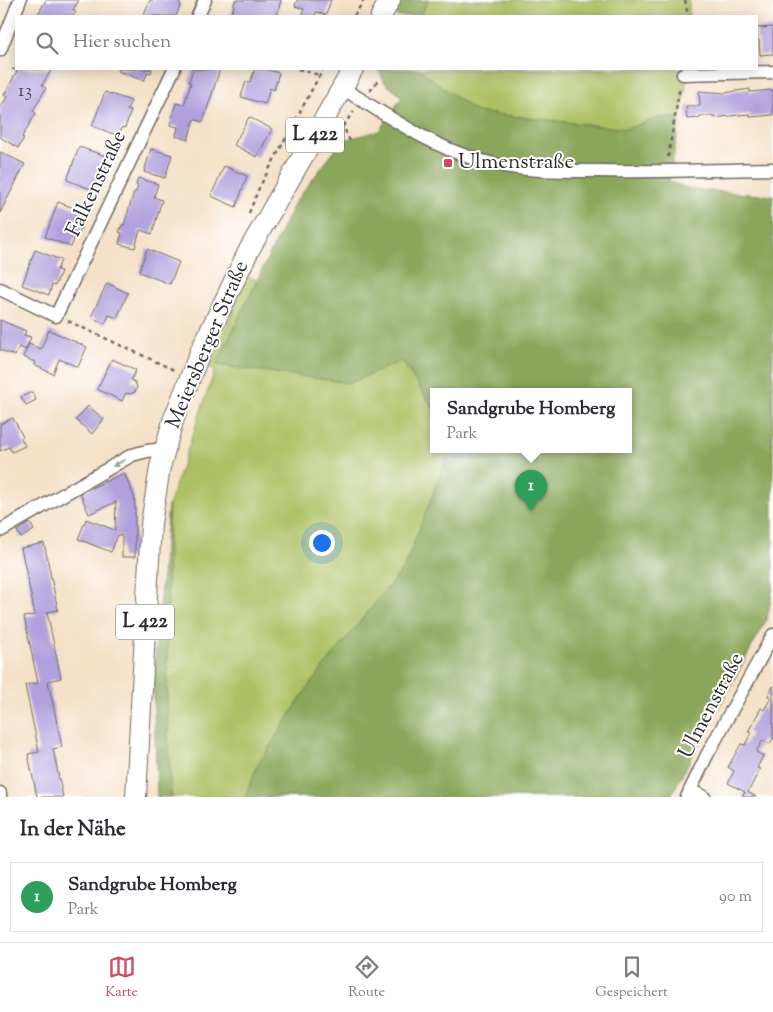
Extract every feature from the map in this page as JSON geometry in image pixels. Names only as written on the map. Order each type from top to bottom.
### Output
[{"type":"main road","points":[[382,15],[390,0]]},
{"type":"main road","name":"Meiersberger Straße","points":[[136,797],[151,524],[165,449],[178,403],[249,250],[352,70]]},
{"type":"street","points":[[0,50],[20,0]]},
{"type":"street","points":[[198,15],[205,0]]},
{"type":"street","name":"Falkenstraße","points":[[56,316],[174,70]]},
{"type":"street","points":[[683,74],[773,72]]},
{"type":"street","points":[[342,88],[403,126],[436,143],[474,159],[511,168],[548,171],[773,169]]},
{"type":"street","points":[[0,289],[56,316]]},
{"type":"street","points":[[0,531],[132,456],[147,451],[165,449]]},
{"type":"street","name":"Ulmenstraße","points":[[689,793],[707,755],[773,636]]},
{"type":"street","points":[[689,793],[704,797]]},
{"type":"path","points":[[355,15],[364,0]]},
{"type":"path","points":[[685,0],[688,15]]},
{"type":"path","points":[[302,70],[319,75]]},
{"type":"path","points":[[304,103],[322,70]]},
{"type":"path","points":[[665,171],[683,74]]},
{"type":"path","points":[[56,316],[176,370]]},
{"type":"green space","points":[[404,0],[428,0],[421,15],[396,15]]},
{"type":"green space","points":[[428,0],[689,0],[689,15],[421,15]]},
{"type":"green space","points":[[378,70],[419,70],[476,112],[626,129],[658,118],[680,118],[669,182],[691,189],[773,196],[773,587],[767,619],[670,797],[245,797],[257,766],[310,684],[405,566],[449,453],[632,453],[632,388],[430,388],[430,403],[402,361],[350,383],[216,365],[295,202],[343,140],[379,131],[402,97],[385,83]]},
{"type":"green space","points":[[419,70],[689,70],[680,118],[658,118],[626,129],[476,112]]},
{"type":"green space","points":[[247,277],[314,297],[654,300],[619,797],[171,797],[167,708],[168,506],[215,370],[210,367]]},
{"type":"green space","points":[[168,506],[167,708],[171,797],[157,797],[153,681]]},
{"type":"building","points":[[46,0],[79,0],[73,10],[76,12],[74,15],[38,15]]},
{"type":"building","points":[[150,0],[179,0],[178,2],[181,4],[176,15],[143,15]]},
{"type":"building","points":[[235,0],[281,0],[277,15],[231,15]]},
{"type":"building","points":[[297,0],[331,0],[326,15],[316,12],[315,15],[302,15],[304,9],[295,6]]},
{"type":"building","points":[[758,27],[773,27],[773,54],[760,55]]},
{"type":"building","points":[[12,69],[51,70],[42,85],[46,88],[33,111],[36,113],[18,148],[0,137],[0,109],[7,97],[4,95],[17,71]]},
{"type":"building","points":[[152,70],[151,73],[148,72],[144,81],[118,71]]},
{"type":"building","points":[[193,70],[220,70],[203,122],[194,119],[188,140],[176,136],[178,127],[170,125],[176,103],[184,105],[191,83],[189,82]]},
{"type":"building","points":[[255,70],[268,70],[279,73],[274,90],[270,88],[265,104],[241,97],[246,81],[250,82]]},
{"type":"building","points":[[750,89],[750,92],[773,90],[773,115],[750,117],[750,114],[713,118],[713,116],[700,116],[700,118],[687,119],[686,106],[700,106],[699,91],[724,93]]},
{"type":"building","points":[[105,92],[131,101],[127,110],[131,111],[125,128],[122,127],[119,136],[92,126]]},
{"type":"building","points":[[249,117],[272,129],[257,157],[234,145]]},
{"type":"building","points":[[79,147],[106,156],[103,165],[106,166],[100,183],[96,181],[93,190],[67,180]]},
{"type":"building","points":[[151,149],[172,155],[165,178],[144,172]]},
{"type":"building","points":[[0,152],[25,164],[0,213]]},
{"type":"building","points":[[224,166],[247,176],[236,207],[211,196]]},
{"type":"building","points":[[138,178],[158,184],[154,197],[162,200],[152,234],[140,230],[135,248],[119,244],[122,233],[119,232],[122,225],[124,225],[134,192],[136,192]]},
{"type":"building","points":[[58,202],[84,212],[80,221],[83,222],[81,229],[71,247],[45,237]]},
{"type":"building","points":[[147,249],[179,262],[170,284],[139,272]]},
{"type":"building","points":[[35,250],[61,260],[57,270],[61,271],[55,286],[52,285],[49,295],[22,285]]},
{"type":"building","points":[[107,283],[128,293],[117,318],[109,315],[105,324],[91,317]]},
{"type":"building","points":[[0,320],[26,331],[24,335],[31,337],[26,350],[19,347],[15,356],[0,350]]},
{"type":"building","points":[[49,330],[87,347],[78,367],[59,359],[53,374],[34,365],[35,362],[23,357],[29,344],[41,349]]},
{"type":"building","points":[[112,359],[136,370],[131,380],[135,382],[137,387],[135,392],[126,393],[122,401],[97,389]]},
{"type":"building","points":[[32,392],[36,400],[26,405],[21,397]]},
{"type":"building","points":[[88,406],[104,419],[92,434],[76,420]]},
{"type":"building","points":[[13,418],[23,437],[21,438],[25,446],[12,452],[9,447],[0,451],[0,424]]},
{"type":"building","points":[[124,473],[134,496],[135,557],[122,557],[122,535],[118,535],[111,552],[78,539],[86,519],[115,530],[116,502],[89,514],[80,493]]},
{"type":"building","points":[[30,523],[34,530],[21,538],[17,531]]},
{"type":"building","points":[[44,543],[58,610],[47,612],[61,678],[48,681],[62,747],[53,749],[63,797],[37,797],[28,754],[39,752],[25,685],[38,683],[24,617],[35,615],[21,548]]},
{"type":"building","points":[[773,686],[773,738],[770,744],[763,740],[756,752],[763,756],[757,768],[760,769],[748,792],[756,797],[742,797],[745,792],[728,783],[734,771],[728,767],[741,744],[745,745],[751,733],[748,732],[761,708],[764,710],[771,698],[768,696]]},
{"type":"place","name":"Ulmenstraße","points":[[448,163]]},
{"type":"place","name":"Sandgrube Homberg","points":[[531,511]]}]
